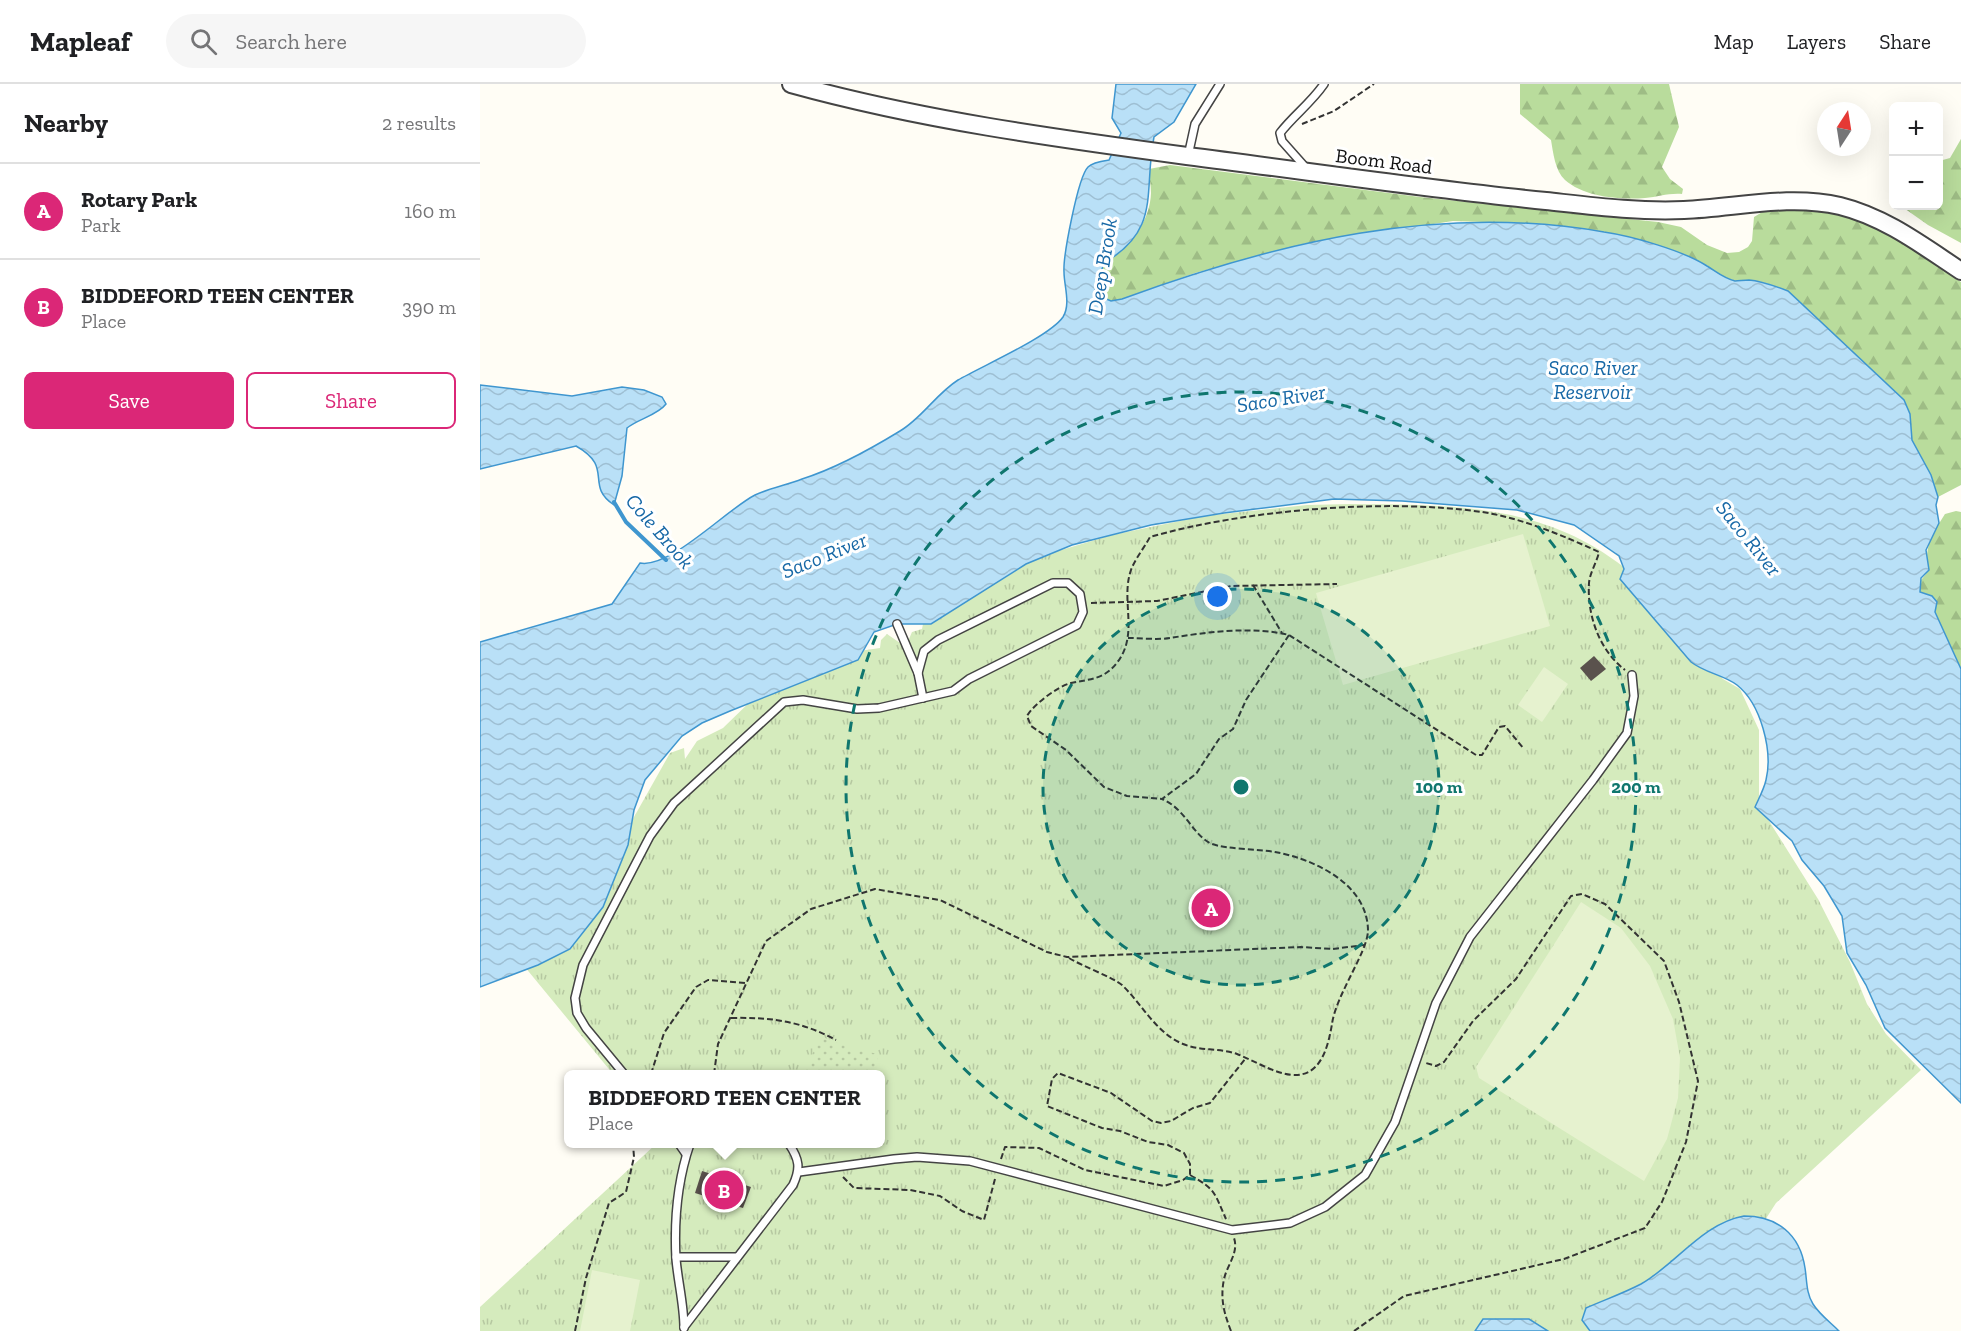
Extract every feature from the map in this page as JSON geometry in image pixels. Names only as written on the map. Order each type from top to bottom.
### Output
[{"type":"street","name":"Boom Road","points":[[790,84],[915,115],[1077,141],[1310,173],[1630,209],[1686,210],[1795,201],[1824,203],[1849,209],[1885,224],[1961,271]]},
{"type":"lane","points":[[1184,155],[1194,124],[1221,84]]},
{"type":"lane","points":[[1310,173],[1282,141],[1280,133],[1294,114],[1311,103],[1324,84]]},
{"type":"lane","points":[[621,1070],[586,1028],[577,1013],[575,998],[583,965],[650,836],[674,803],[784,702],[804,700],[857,709],[879,708],[952,691],[969,679],[1077,625],[1083,612],[1080,594],[1068,583],[1053,583],[938,640],[924,651],[918,673]]},
{"type":"lane","points":[[897,624],[918,673],[923,698]]},
{"type":"lane","points":[[799,1172],[917,1157],[970,1161],[1232,1230],[1290,1223],[1325,1207],[1365,1175],[1395,1122],[1436,1004],[1470,937],[1627,733],[1634,696],[1632,675]]},
{"type":"lane","points":[[682,1148],[686,1154]]},
{"type":"lane","points":[[684,1329],[676,1257],[678,1199],[688,1148]]},
{"type":"lane","points":[[684,1329],[736,1257],[793,1185],[799,1172],[798,1156],[792,1148]]},
{"type":"lane","points":[[676,1257],[736,1257]]},
{"type":"path","points":[[1301,124],[1334,111],[1374,84]]},
{"type":"path","points":[[715,1070],[718,1044],[766,941],[811,909],[875,889],[940,900],[1120,983],[1154,1023],[1179,1042],[1234,1053],[1291,1075],[1306,1075],[1316,1068],[1330,1039],[1339,997],[1368,932],[1362,909],[1354,893],[1338,878],[1318,865],[1277,852],[1212,844],[1202,837],[1176,805],[1162,799],[1127,796],[1104,788],[1065,750],[1031,726],[1027,716],[1030,709],[1068,683],[1095,680],[1118,663],[1128,638],[1130,618],[1126,601],[1131,570],[1150,537],[1189,526],[1346,508],[1417,508],[1481,512],[1514,520],[1599,552],[1589,581],[1592,625],[1617,663],[1632,675]]},
{"type":"path","points":[[1082,604],[1157,600],[1231,586],[1337,584]]},
{"type":"path","points":[[1253,585],[1282,633]]},
{"type":"path","points":[[1128,638],[1167,639],[1183,635],[1228,632],[1282,633],[1289,635],[1476,755],[1482,755],[1499,727],[1505,726],[1524,749]]},
{"type":"path","points":[[1162,799],[1196,774],[1219,739],[1233,729],[1246,700],[1289,635]]},
{"type":"path","points":[[1354,1331],[1404,1296],[1564,1259],[1645,1228],[1662,1202],[1686,1142],[1698,1081],[1679,1002],[1664,961],[1605,904],[1582,894],[1571,896],[1516,979],[1473,1021],[1444,1062],[1436,1066],[1417,1059]]},
{"type":"path","points":[[1067,957],[1301,947],[1333,949],[1364,945]]},
{"type":"path","points":[[652,1070],[664,1033],[696,987],[708,980],[746,983]]},
{"type":"path","points":[[730,1018],[782,1019],[816,1029],[836,1040]]},
{"type":"path","points":[[1190,1175],[1190,1164],[1184,1153],[1168,1145],[1148,1142],[1120,1131],[1102,1128],[1047,1106],[1052,1079],[1058,1073],[1070,1075],[1111,1093],[1152,1121],[1161,1123],[1171,1121],[1193,1107],[1210,1103],[1246,1058]]},
{"type":"path","points":[[838,1166],[854,1188],[910,1190],[940,1196],[962,1211],[984,1220],[1005,1147],[1039,1148],[1085,1170],[1164,1186],[1183,1180],[1190,1175]]},
{"type":"path","points":[[575,1331],[589,1268],[609,1203],[626,1192],[634,1157],[633,1148]]},
{"type":"path","points":[[1190,1175],[1209,1186],[1218,1196],[1237,1246],[1224,1278],[1222,1309],[1231,1331]]},
{"type":"green space","points":[[1520,84],[1669,84],[1679,127],[1662,167],[1670,179],[1683,189],[1682,194],[1645,198],[1614,198],[1592,194],[1573,186],[1559,172],[1551,140],[1520,114]]},
{"type":"green space","points":[[1961,139],[1961,243],[1907,210],[1943,210],[1943,160],[1950,158]]},
{"type":"green space","points":[[1170,165],[1420,197],[1658,222],[1681,227],[1707,245],[1727,253],[1739,252],[1748,247],[1752,241],[1754,217],[1764,211],[1826,212],[1850,217],[1884,232],[1961,282],[1961,485],[1938,497],[1931,475],[1912,440],[1910,414],[1904,400],[1788,291],[1749,280],[1736,281],[1718,275],[1708,266],[1632,238],[1545,224],[1453,221],[1303,244],[1195,273],[1122,299],[1111,301],[1099,296],[1095,290],[1104,262],[1129,242],[1147,215],[1151,193],[1149,169]]},
{"type":"green space","points":[[1307,505],[1429,505],[1502,513],[1538,522],[1572,535],[1606,554],[1649,589],[1723,679],[1740,689],[1759,730],[1759,805],[1818,899],[1850,962],[1867,1004],[1886,1034],[1921,1070],[1776,1203],[1699,1323],[1691,1331],[480,1331],[480,1307],[652,1148],[885,1148],[885,1070],[610,1070],[515,955],[625,833],[670,753],[684,748],[685,759],[697,741],[723,728],[757,695],[859,651],[880,648],[881,640],[887,634],[900,643],[909,639],[912,632],[922,629],[923,624],[967,590],[1005,578],[1025,564],[1058,551],[1112,535],[1204,516]]},
{"type":"green space","points":[[1961,512],[1961,669],[1935,612],[1932,596],[1920,592],[1918,584],[1929,570],[1927,554],[1933,534],[1945,514]]},
{"type":"green space","points":[[1523,534],[1550,626],[1343,685],[1316,593]]},
{"type":"green space","points":[[1544,667],[1568,684],[1542,722],[1518,705]]},
{"type":"green space","points":[[1581,902],[1621,928],[1650,966],[1673,1019],[1680,1058],[1678,1098],[1667,1139],[1644,1181],[1479,1078],[1476,1067]]},
{"type":"green space","points":[[820,1036],[856,1050],[879,1054],[874,1070],[806,1070]]},
{"type":"green space","points":[[592,1270],[640,1280],[630,1331],[580,1331]]},
{"type":"water","name":"Saco River Reservoir","points":[[1116,84],[1196,84],[1174,122],[1154,137],[1147,208],[1135,237],[1104,263],[1095,290],[1099,296],[1111,301],[1240,260],[1359,233],[1420,225],[1481,222],[1542,224],[1629,237],[1697,260],[1731,280],[1759,281],[1788,291],[1904,400],[1910,414],[1912,440],[1931,475],[1938,497],[1936,505],[1939,523],[1926,550],[1929,570],[1921,578],[1920,592],[1932,596],[1937,602],[1935,612],[1961,669],[1961,1103],[1885,1028],[1866,985],[1847,953],[1842,916],[1824,886],[1802,860],[1792,841],[1755,807],[1766,780],[1768,756],[1759,716],[1745,693],[1732,682],[1691,662],[1620,579],[1624,569],[1619,556],[1574,525],[1517,510],[1402,501],[1334,499],[1151,525],[1072,545],[1026,564],[931,624],[897,624],[874,632],[858,660],[702,723],[682,736],[645,780],[634,810],[628,845],[603,907],[570,949],[538,965],[480,987],[480,642],[612,604],[640,563],[667,557],[755,495],[828,470],[877,445],[908,426],[958,380],[1030,342],[1055,325],[1063,317],[1067,306],[1064,263],[1080,185],[1088,167],[1109,160],[1121,133],[1112,118]]},
{"type":"water","points":[[480,385],[572,396],[622,387],[644,390],[662,397],[666,404],[627,428],[622,476],[614,505],[605,498],[601,490],[594,462],[588,454],[576,446],[480,469]]},
{"type":"water","points":[[1744,1216],[1767,1219],[1785,1229],[1792,1237],[1802,1256],[1808,1291],[1813,1304],[1839,1331],[1590,1331],[1582,1320],[1586,1308],[1641,1284],[1715,1227]]},
{"type":"water","points":[[1483,1319],[1529,1319],[1548,1331],[1475,1331]]},
{"type":"building","points":[[1594,656],[1606,669],[1591,681],[1580,668]]},
{"type":"building","points":[[702,1171],[751,1187],[743,1208],[695,1193]]},
{"type":"waterway","name":"Cole Brook","points":[[614,502],[626,522],[666,560]]},
{"type":"place","name":"Rotary Park","points":[[1211,908]]},
{"type":"place","name":"BIDDEFORD TEEN CENTER","points":[[724,1190]]},
{"type":"water label","name":"Deep Brook","points":[[1102,266]]},
{"type":"water label","name":"Saco River","points":[[1281,398]]},
{"type":"water label","name":"Saco River","points":[[1749,538]]},
{"type":"water label","name":"Saco River","points":[[824,555]]}]
